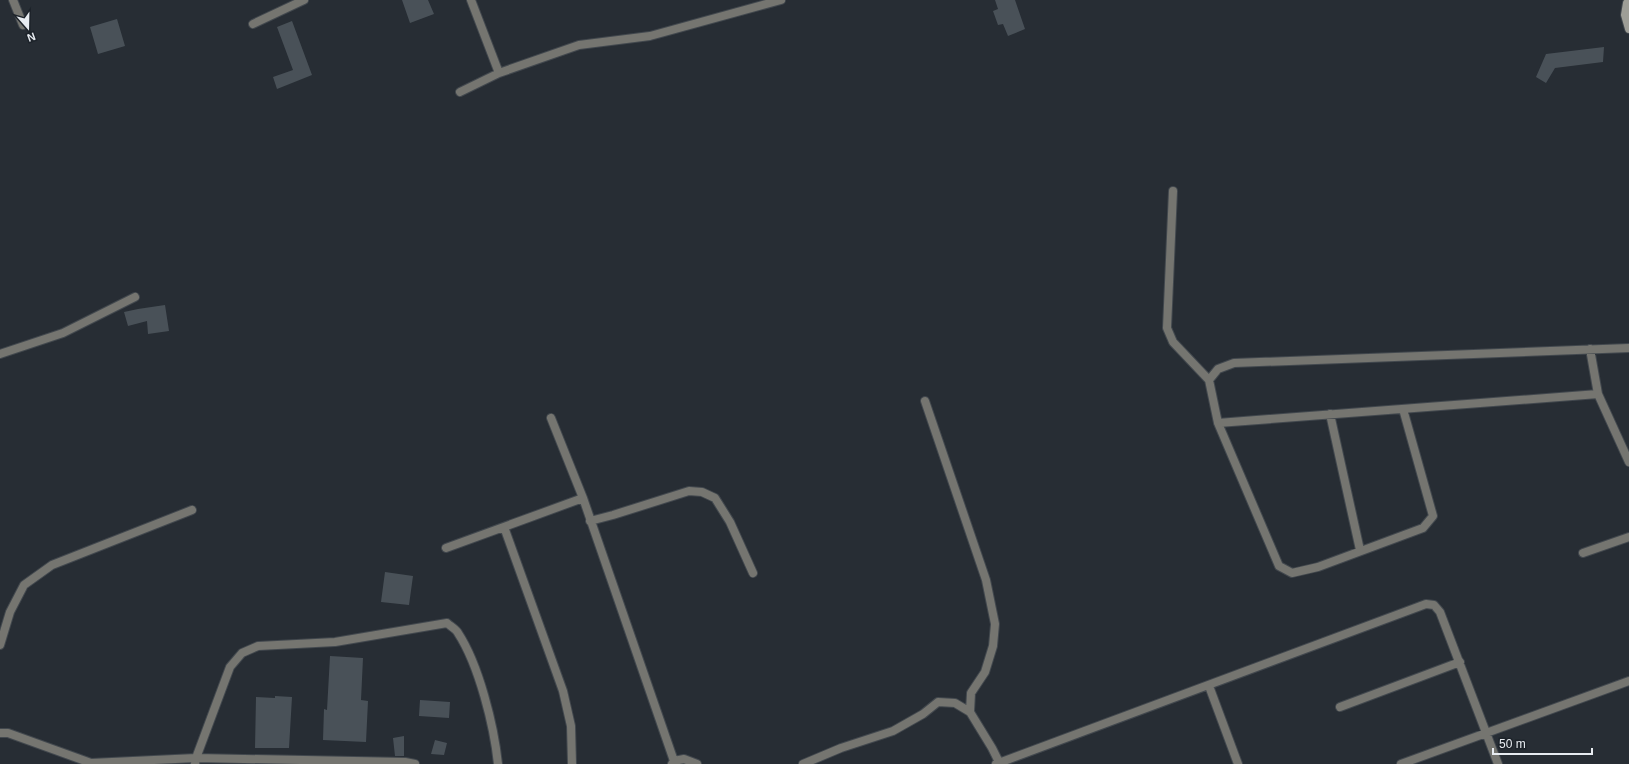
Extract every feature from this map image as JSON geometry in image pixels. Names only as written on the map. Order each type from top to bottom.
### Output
[{"type":"street","points":[[13,0],[23,25]]},
{"type":"street","points":[[253,24],[304,0]]},
{"type":"street","points":[[471,0],[499,73]]},
{"type":"street","points":[[460,92],[499,73],[579,45],[650,36],[781,0]]},
{"type":"street","points":[[1629,2],[1627,3],[1625,15],[1629,29]]},
{"type":"street","points":[[1174,191],[1167,328],[1173,342],[1209,380],[1218,423],[1279,566],[1292,572],[1318,567],[1360,550],[1423,528],[1433,516],[1404,409]]},
{"type":"street","points":[[0,354],[63,333],[135,297]]},
{"type":"street","points":[[1209,380],[1218,369],[1234,363],[1629,348]]},
{"type":"street","points":[[1590,349],[1598,394],[1629,462]]},
{"type":"street","points":[[1218,423],[1598,394]]},
{"type":"street","points":[[925,401],[986,580],[995,624],[993,646],[985,672],[971,693],[970,712]]},
{"type":"street","points":[[1330,414],[1360,550]]},
{"type":"street","points":[[551,418],[590,520],[673,762],[684,759],[696,764]]},
{"type":"street","points":[[590,520],[613,516],[689,491],[702,492],[715,498],[730,522],[752,573]]},
{"type":"street","points":[[446,548],[582,498]]},
{"type":"street","points":[[0,645],[10,612],[24,585],[52,565],[192,510]]},
{"type":"street","points":[[504,527],[564,691],[571,726],[572,764]]},
{"type":"street","points":[[1583,553],[1629,537]]},
{"type":"street","points":[[803,764],[840,748],[893,731],[923,714],[938,702],[955,703],[970,712],[998,764],[1426,604],[1434,605],[1440,612],[1498,764]]},
{"type":"street","points":[[195,761],[230,667],[242,653],[258,646],[335,642],[447,623],[458,632],[475,667],[495,739],[498,764]]},
{"type":"street","points":[[1340,707],[1460,662]]},
{"type":"street","points":[[1401,764],[1629,681]]},
{"type":"street","points":[[1209,686],[1238,764]]},
{"type":"street","points":[[0,733],[8,733],[91,764],[195,761],[405,762],[416,764]]},
{"type":"building","points":[[402,0],[428,0],[434,14],[410,23]]},
{"type":"building","points":[[995,0],[1015,0],[1025,29],[1008,36],[1003,24],[998,25],[993,11],[998,9]]},
{"type":"building","points":[[117,19],[125,46],[98,54],[90,27]]},
{"type":"building","points":[[292,21],[312,75],[277,89],[273,77],[293,70],[277,27]]},
{"type":"building","points":[[1604,47],[1603,62],[1555,68],[1546,83],[1536,77],[1546,54]]},
{"type":"building","points":[[165,305],[169,331],[148,334],[147,321],[128,326],[124,312]]},
{"type":"building","points":[[385,572],[413,576],[409,605],[381,602]]},
{"type":"building","points":[[330,656],[363,658],[361,700],[368,701],[366,742],[323,740],[324,709],[327,710]]},
{"type":"building","points":[[275,696],[292,697],[289,748],[255,748],[256,697],[275,698]]},
{"type":"building","points":[[420,700],[450,702],[449,718],[419,716]]},
{"type":"building","points":[[404,736],[404,756],[395,756],[393,738]]},
{"type":"building","points":[[435,740],[447,743],[444,755],[431,754]]}]
